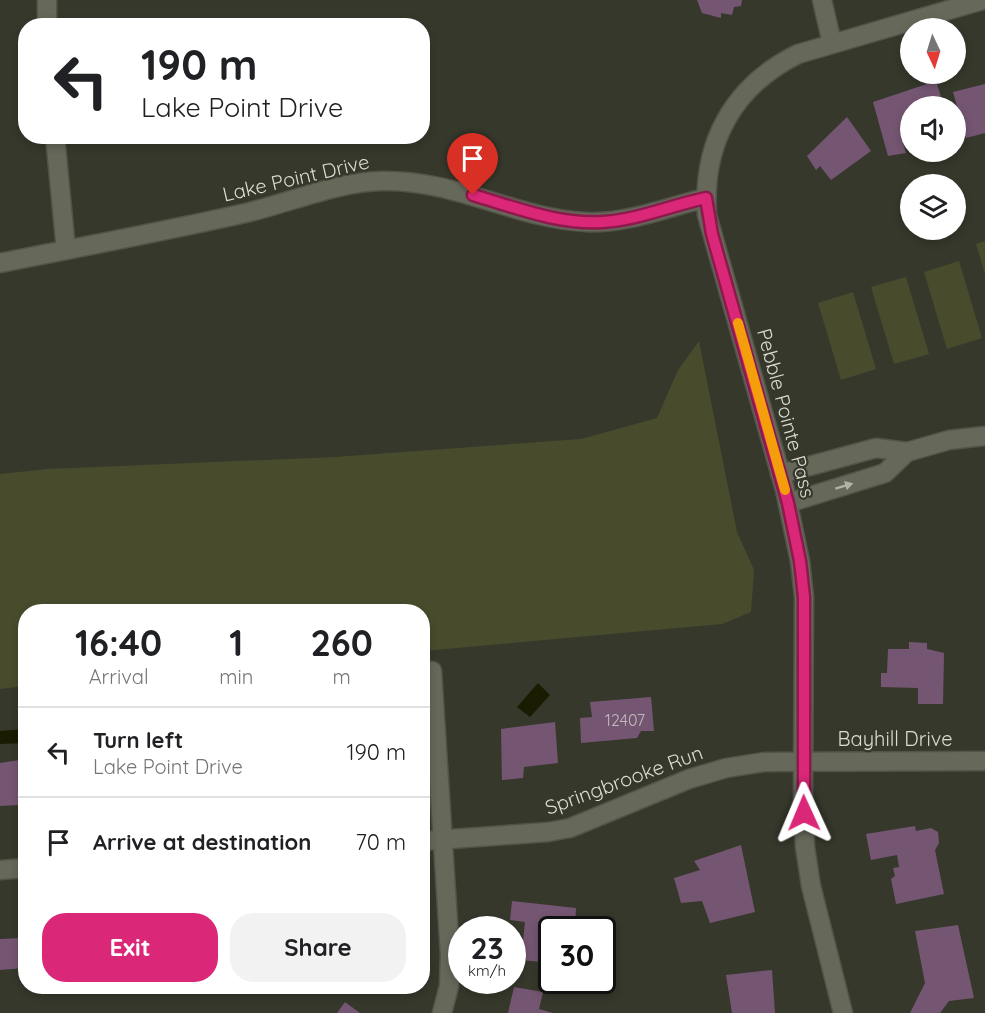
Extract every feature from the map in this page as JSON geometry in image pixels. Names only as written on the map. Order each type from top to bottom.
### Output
[{"type":"street","points":[[47,0],[47,18]]},
{"type":"street","points":[[822,0],[832,43]]},
{"type":"street","name":"Pebble Pointe Pass","points":[[843,1013],[811,886],[805,837],[804,597],[788,503],[712,234],[706,198],[710,164],[717,138],[747,90],[784,61],[832,43],[983,0]]},
{"type":"street","points":[[56,144],[66,250]]},
{"type":"street","name":"Lake Point Drive","points":[[0,263],[242,214],[358,184],[380,181],[427,183],[551,217],[586,222],[622,220],[706,198]]},
{"type":"street","points":[[780,474],[876,448],[907,452],[949,441],[985,436]]},
{"type":"street","points":[[788,503],[885,473],[907,452]]},
{"type":"street","points":[[432,671],[444,839],[449,986],[442,1013]]},
{"type":"street","name":"Bayhill Drive","points":[[804,763],[985,761]]},
{"type":"street","name":"Springbrooke Run","points":[[430,840],[570,828],[689,779],[726,768],[764,762],[804,763]]},
{"type":"street","points":[[0,870],[18,869]]},
{"type":"shaded area","points":[[985,241],[985,274],[976,244]]},
{"type":"shaded area","points":[[959,261],[982,338],[947,349],[924,272]]},
{"type":"shaded area","points":[[906,277],[929,354],[894,364],[871,287]]},
{"type":"shaded area","points":[[853,292],[876,369],[841,380],[818,303]]},
{"type":"shaded area","points":[[699,341],[737,532],[754,570],[751,612],[722,624],[430,650],[430,604],[18,604],[18,687],[0,689],[0,474],[48,469],[335,457],[581,439],[657,418],[678,370]]},
{"type":"shaded area","points":[[538,683],[550,695],[530,717],[517,707]]},
{"type":"shaded area","points":[[18,730],[18,743],[0,744],[0,731]]},
{"type":"building","points":[[697,0],[742,0],[741,6],[734,7],[732,15],[721,13],[721,18],[702,13]]},
{"type":"building","points":[[927,84],[937,84],[941,96],[900,96],[900,154],[888,156],[873,102]]},
{"type":"building","points":[[985,84],[985,133],[966,138],[966,96],[954,96],[953,92]]},
{"type":"building","points":[[847,117],[871,151],[831,180],[820,166],[816,170],[807,156]]},
{"type":"building","points":[[909,642],[927,643],[927,649],[944,653],[943,704],[918,704],[918,688],[881,687],[881,673],[887,673],[888,649],[909,649]]},
{"type":"building","points":[[651,697],[654,731],[641,731],[637,738],[581,743],[580,718],[592,717],[590,702]]},
{"type":"building","points":[[555,722],[558,763],[524,767],[523,778],[502,780],[501,729]]},
{"type":"building","points":[[18,760],[18,805],[0,806],[0,763]]},
{"type":"building","points":[[915,826],[916,831],[931,828],[938,832],[939,843],[935,850],[944,894],[896,904],[891,879],[895,876],[893,868],[899,867],[897,855],[871,860],[866,834]]},
{"type":"building","points":[[741,845],[755,912],[710,923],[702,901],[681,903],[674,878],[700,870],[694,861]]},
{"type":"building","points":[[512,901],[576,908],[576,916],[538,916],[538,962],[526,960],[526,916],[510,916]]},
{"type":"building","points":[[958,925],[974,998],[949,1001],[940,1013],[910,1013],[925,983],[915,931]]},
{"type":"building","points":[[18,938],[18,968],[0,970],[0,939]]},
{"type":"building","points":[[772,970],[775,1013],[732,1013],[726,975]]},
{"type":"building","points":[[526,989],[543,994],[539,1009],[553,1013],[508,1013],[512,994],[526,994]]},
{"type":"building","points":[[345,1002],[360,1013],[337,1013]]},
{"type":"slow traffic","points":[[738,323],[785,490]]},
{"type":"route","points":[[473,195],[551,217],[586,222],[622,220],[706,198],[707,215],[788,503],[800,561],[805,633],[804,813]]}]
